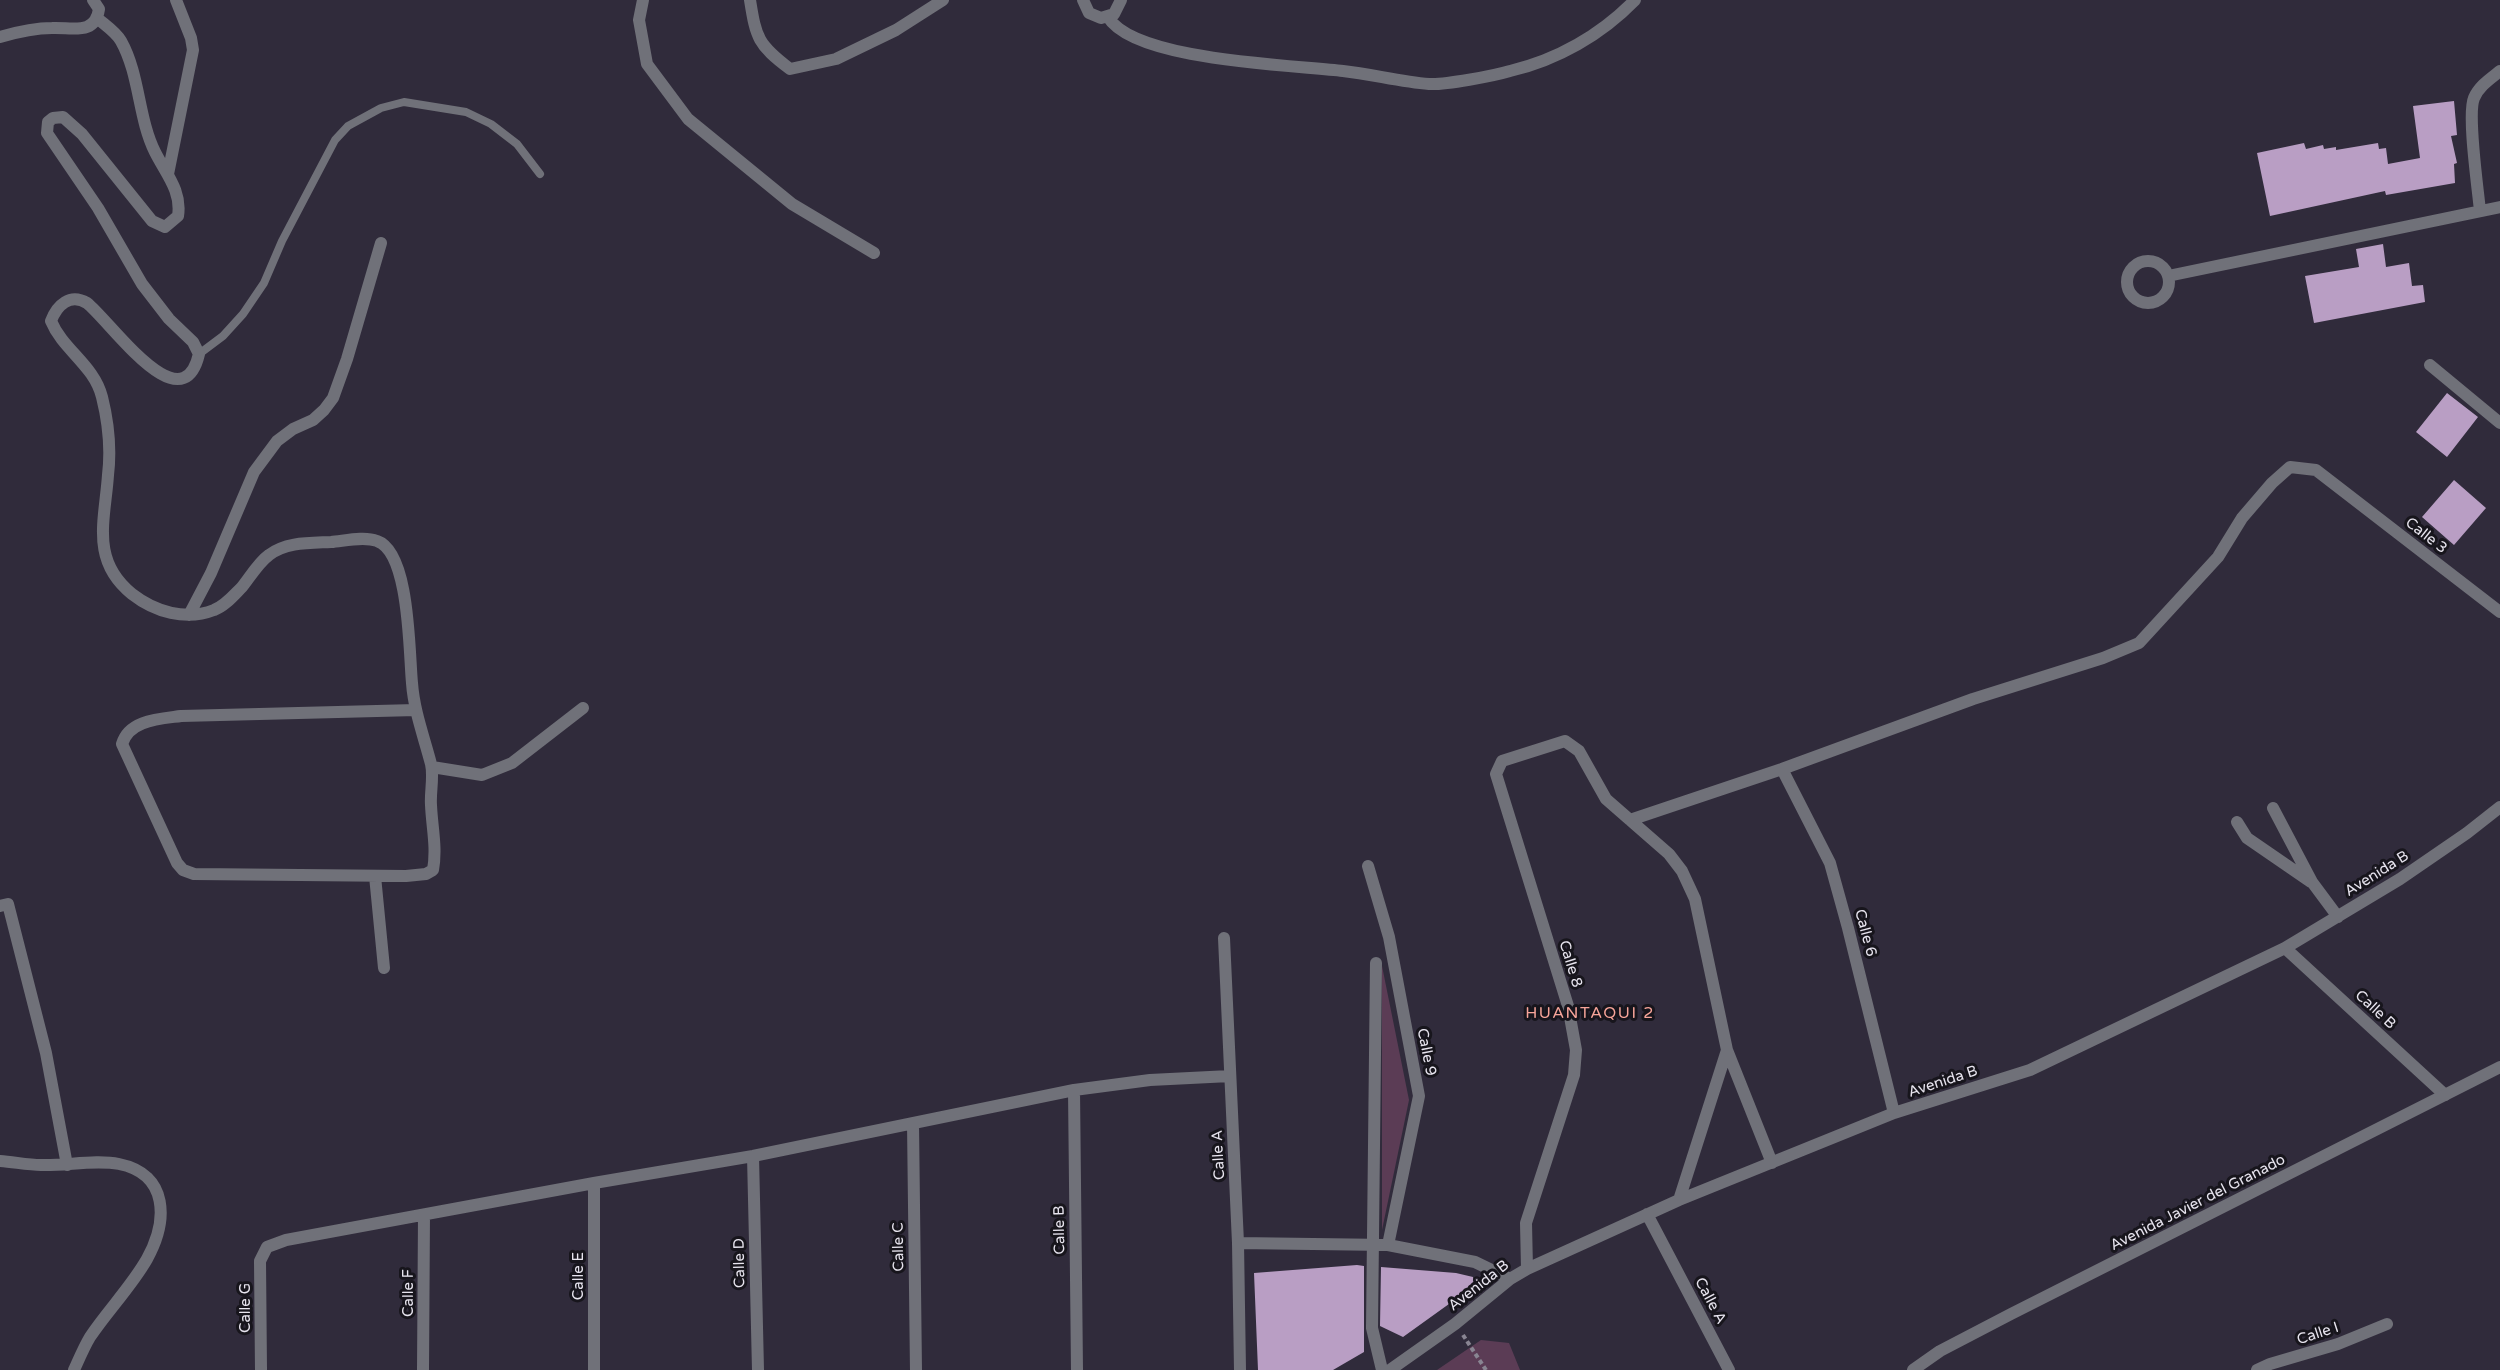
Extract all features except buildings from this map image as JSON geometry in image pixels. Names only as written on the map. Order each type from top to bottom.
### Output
[{"type":"street","points":[[0,37],[16,32],[53,28],[76,30],[88,26],[97,18],[99,9],[93,0]]},
{"type":"street","points":[[168,174],[193,50],[191,38],[176,0]]},
{"type":"street","points":[[643,0],[639,20],[647,64],[688,119],[792,204],[874,253]]},
{"type":"street","points":[[750,0],[755,32],[767,52],[790,69],[836,59],[896,30],[943,0]]},
{"type":"street","points":[[1083,0],[1089,14],[1101,18],[1108,17],[1119,9],[1121,0]]},
{"type":"street","points":[[1108,17],[1114,28],[1133,38],[1198,55],[1250,64],[1343,71],[1431,84],[1509,72],[1557,56],[1616,20],[1635,0]]},
{"type":"street","points":[[97,18],[120,38],[132,66],[154,151],[168,174],[180,204],[178,216],[165,227],[152,221],[71,122],[59,117],[53,118],[48,122],[47,133],[98,208],[142,284],[169,319],[194,342],[199,354],[197,364],[191,372],[182,379],[171,380],[163,377],[135,353],[100,315],[80,299],[63,302],[55,311],[51,321],[61,339],[91,373],[102,397],[108,433],[109,472],[101,536],[106,559],[117,579],[144,603],[167,613],[189,615],[215,610],[226,602],[267,556],[286,545],[356,540],[377,541],[391,553],[400,573],[416,710],[432,767],[431,805],[435,856],[433,870],[426,874],[406,876],[194,874],[183,870],[122,744],[124,736],[130,730],[147,721],[181,716],[416,710]]},
{"type":"street","points":[[2480,211],[2472,122],[2473,99],[2482,85],[2500,71]]},
{"type":"street","points":[[2168,276],[2500,207]]},
{"type":"street","points":[[189,615],[211,573],[254,472],[277,441],[293,429],[313,420],[333,398],[347,359],[381,243]]},
{"type":"street","points":[[2430,365],[2500,423]]},
{"type":"street","name":"Calle 3","points":[[1630,820],[1782,769],[1973,699],[2103,658],[2139,642],[2218,557],[2242,518],[2284,471],[2295,466],[2316,470],[2500,612]]},
{"type":"street","points":[[432,767],[482,775],[512,763],[583,708]]},
{"type":"street","name":"Calle 8","points":[[1527,1269],[1526,1223],[1571,1085],[1576,1050],[1568,1006],[1496,774],[1502,761],[1565,741],[1579,751],[1606,799],[1630,820]]},
{"type":"street","name":"Calle 6","points":[[1782,769],[1830,863],[1894,1113]]},
{"type":"street","name":"Avenida B","points":[[1390,1370],[1455,1324],[1510,1279],[1527,1269],[1679,1200],[1894,1113],[2030,1070],[2285,948],[2409,872],[2467,833],[2500,807]]},
{"type":"street","points":[[2273,808],[2312,882],[2338,917]]},
{"type":"street","points":[[1630,820],[1669,854],[1682,870],[1695,899],[1727,1050],[1772,1163]]},
{"type":"street","points":[[2237,822],[2247,838],[2312,882]]},
{"type":"street","name":"Calle 9","points":[[1368,866],[1389,937],[1419,1096],[1388,1245]]},
{"type":"street","points":[[375,876],[384,968]]},
{"type":"street","points":[[0,906],[8,904],[46,1053],[67,1164]]},
{"type":"street","name":"Calle A","points":[[1224,938],[1238,1243],[1240,1370]]},
{"type":"street","name":"Calle B","points":[[2285,948],[2445,1095]]},
{"type":"street","points":[[1376,963],[1372,1328],[1382,1370]]},
{"type":"street","points":[[1679,1200],[1727,1050]]},
{"type":"street","name":"Avenida Javier del Granado","points":[[1913,1370],[1940,1351],[2011,1314],[2500,1067]]},
{"type":"street","points":[[424,1215],[594,1182],[753,1156],[1074,1090],[1150,1080],[1230,1076]]},
{"type":"street","name":"Calle B","points":[[1074,1090],[1077,1370]]},
{"type":"street","name":"Calle C","points":[[913,1124],[915,1370]]},
{"type":"street","name":"Calle D","points":[[753,1156],[758,1370]]},
{"type":"street","points":[[0,1161],[41,1165],[117,1163],[139,1169],[151,1180],[159,1194],[161,1219],[148,1257],[119,1301],[91,1337],[74,1370]]},
{"type":"street","name":"Calle E","points":[[594,1182],[594,1370]]},
{"type":"street","name":"Calle A","points":[[1647,1214],[1729,1370]]},
{"type":"street","name":"Calle G","points":[[261,1370],[260,1262],[267,1247],[286,1240],[424,1215]]},
{"type":"street","name":"Calle F","points":[[423,1370],[424,1215]]},
{"type":"street","points":[[1238,1243],[1388,1245],[1475,1262],[1510,1279]]},
{"type":"street","name":"Calle I","points":[[2257,1370],[2338,1344],[2387,1324]]},
{"type":"lane","points":[[199,354],[223,336],[243,314],[264,283],[282,241],[335,140],[348,126],[381,108],[404,102],[466,112],[491,124],[517,144],[540,174]]},
{"type":"path","points":[[1455,1324],[1486,1370]]},
{"type":"shaded area","points":[[1382,966],[1409,1100],[1382,1230]]},
{"type":"shaded area","points":[[1481,1340],[1509,1343],[1520,1370],[1437,1370]]},
{"type":"district","name":"HUANTAQUI 2","points":[[1590,1014]]}]
